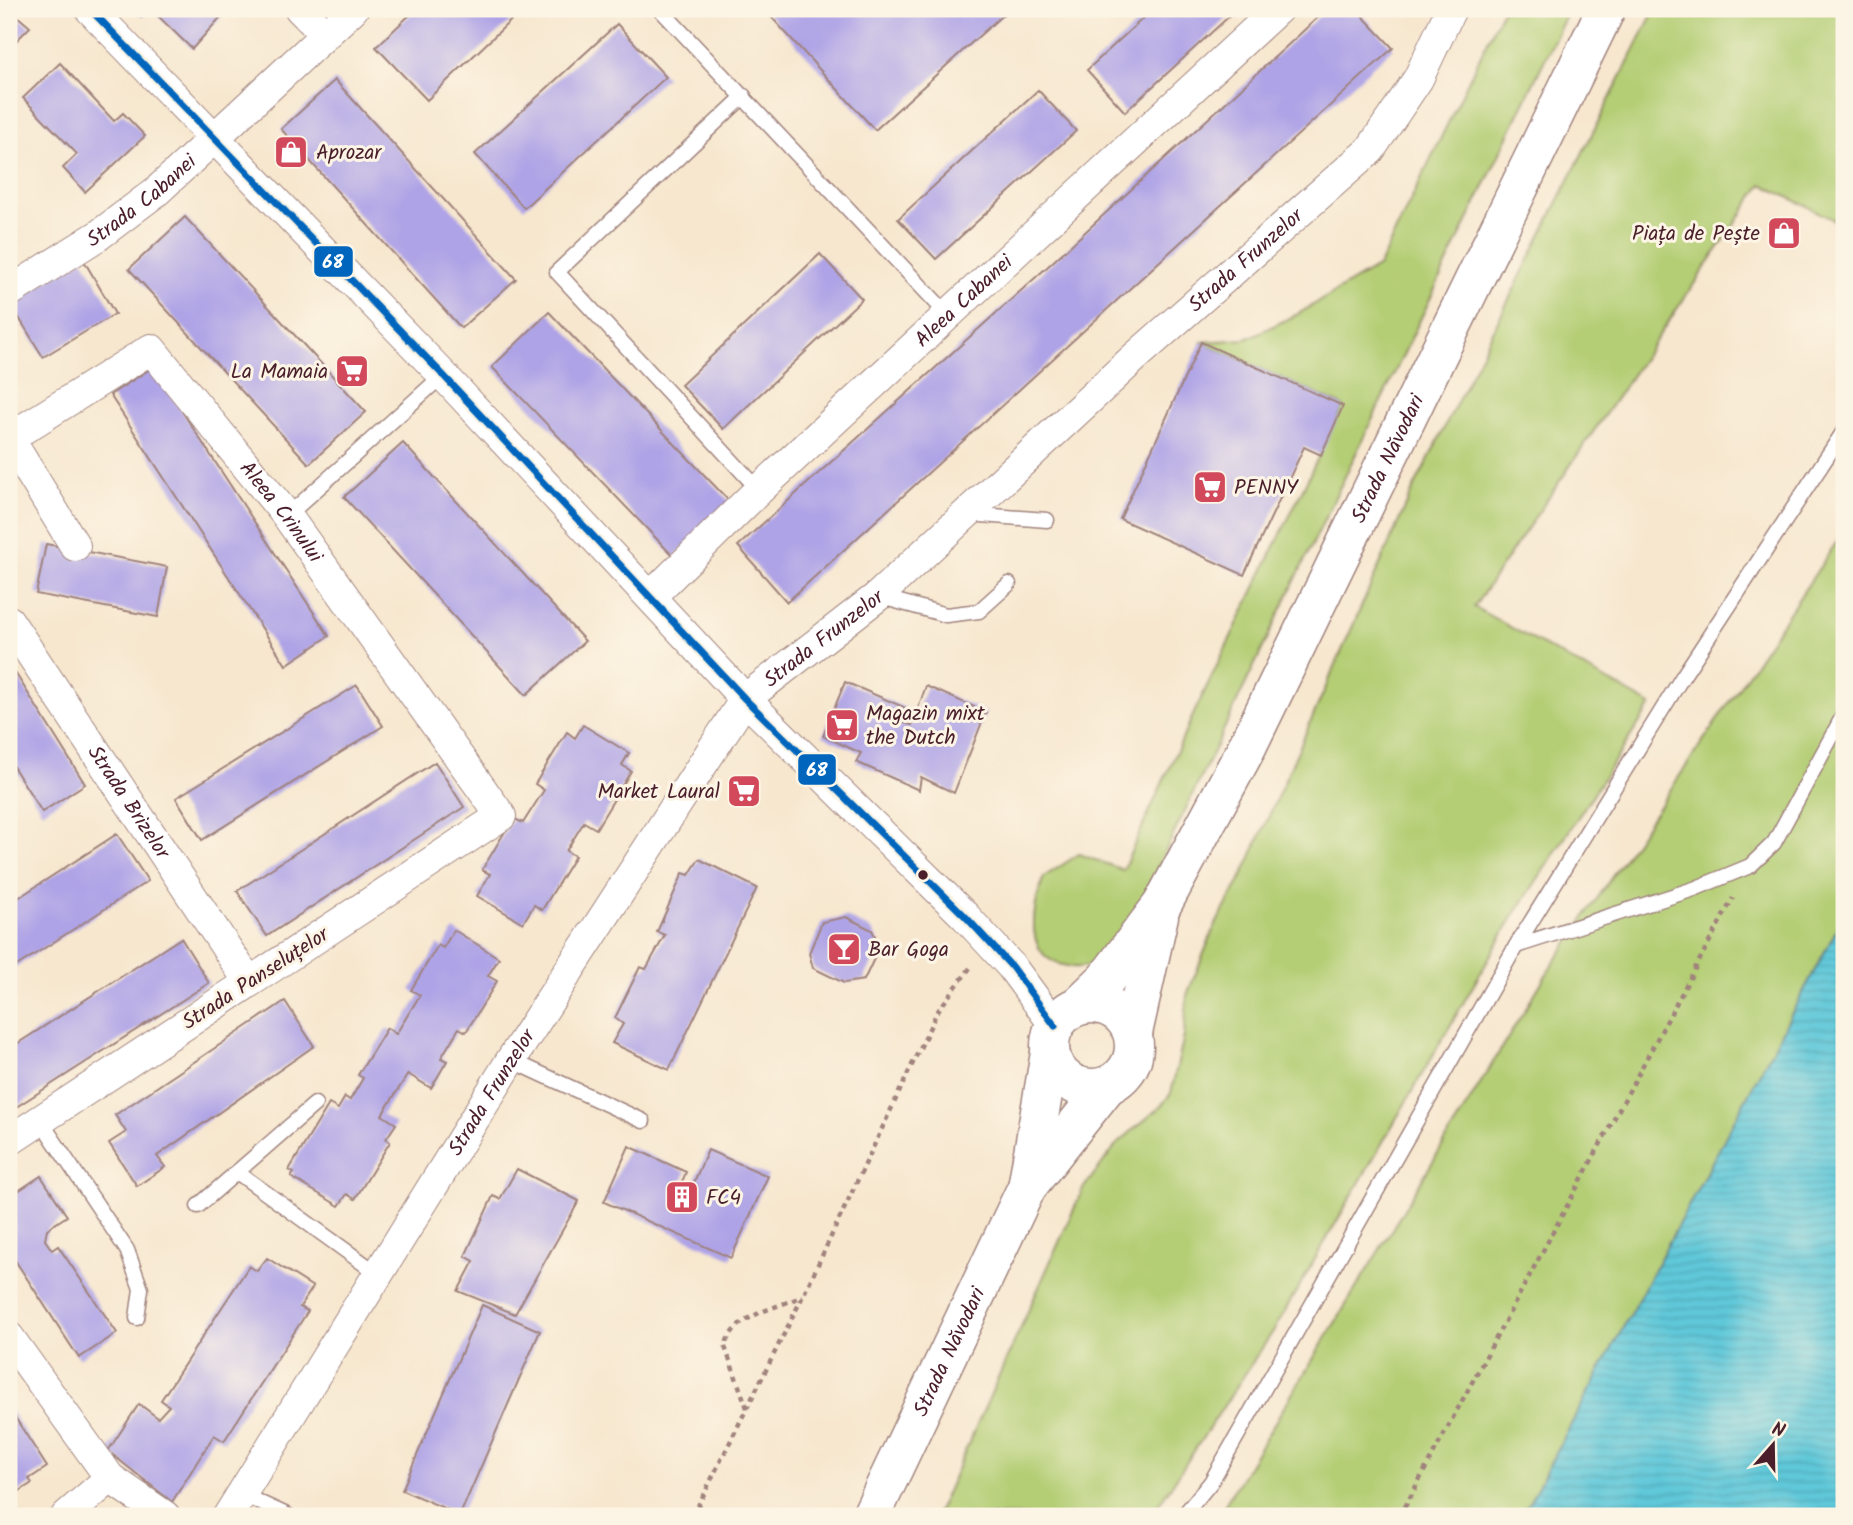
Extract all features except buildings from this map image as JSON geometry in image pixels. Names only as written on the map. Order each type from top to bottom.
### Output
[{"type":"main road","name":"Strada Năvodari","points":[[1162,905],[1245,751],[1606,9]]},
{"type":"main road","points":[[1027,1187],[1061,1028],[1105,979],[1162,905]]},
{"type":"main road","points":[[1133,1033],[1117,1011],[1091,1004],[1061,1028],[1055,1067],[1065,1079],[1080,1087],[1107,1086],[1119,1080],[1133,1059],[1133,1033],[1162,905]]},
{"type":"main road","points":[[1027,1187],[1107,1086]]},
{"type":"main road","name":"Strada Năvodari","points":[[871,1516],[1027,1187]]},
{"type":"street","points":[[90,9],[443,375],[745,699],[990,942],[1061,1028]]},
{"type":"street","points":[[300,9],[325,34]]},
{"type":"street","name":"Strada Cabanei","points":[[9,292],[99,235],[157,191],[353,9]]},
{"type":"street","name":"Aleea Cabanei","points":[[651,596],[759,491],[1279,9]]},
{"type":"street","name":"Strada Frunzelor","points":[[236,1506],[511,1060],[745,699],[878,596],[1134,358],[1370,150],[1418,79],[1451,9]]},
{"type":"street","name":"Aleea Crinului","points":[[9,438],[151,349],[287,516],[501,816]]},
{"type":"street","points":[[9,438],[75,546]]},
{"type":"street","name":"Strada Brizelor","points":[[9,621],[248,982]]},
{"type":"street","name":"Strada Panseluțelor","points":[[9,1142],[501,816]]},
{"type":"street","points":[[9,1337],[110,1478],[165,1516]]},
{"type":"street","points":[[66,1516],[110,1478]]},
{"type":"lane","points":[[660,9],[948,315]]},
{"type":"lane","points":[[744,96],[557,272],[759,491]]},
{"type":"lane","points":[[287,516],[443,375]]},
{"type":"lane","points":[[1183,1516],[1211,1482],[1516,946],[1683,676],[1844,431]]},
{"type":"lane","points":[[966,514],[1047,520]]},
{"type":"lane","points":[[878,596],[946,615],[979,611],[1009,584]]},
{"type":"lane","points":[[1516,946],[1695,889],[1750,866],[1774,843],[1844,714]]},
{"type":"lane","points":[[511,1060],[643,1121]]},
{"type":"lane","points":[[198,1206],[314,1104]]},
{"type":"lane","points":[[40,1120],[127,1250],[141,1289],[137,1318]]},
{"type":"lane","points":[[237,1172],[378,1274]]},
{"type":"lane","points":[[236,1506],[289,1516]]},
{"type":"path","points":[[1400,1516],[1750,866]]},
{"type":"path","points":[[694,1516],[803,1296],[937,1012],[990,942]]},
{"type":"path","points":[[747,1408],[725,1347],[727,1338],[731,1331],[745,1320],[803,1296]]},
{"type":"green space","points":[[1503,9],[1569,9],[1130,925],[1111,952],[1095,963],[1076,967],[1053,961],[1043,953],[1034,930],[1036,903],[1044,877],[1079,854],[1123,870],[1195,711],[1343,406],[1201,342],[1246,339],[1296,315],[1379,266]]},
{"type":"green space","points":[[1655,9],[1844,9],[1844,225],[1762,184],[1474,607],[1651,705],[1513,917],[1274,1330],[1155,1510],[1148,1516],[936,1516],[1083,1189],[1117,1144],[1161,1106],[1171,1093],[1184,1036],[1187,995],[1215,926],[1243,875],[1411,494]]},
{"type":"green space","points":[[1844,531],[1844,916],[1522,1516],[1215,1516],[1221,1511],[1546,975]]},
{"type":"water","points":[[1844,916],[1844,1516],[1522,1516]]},
{"type":"transit line","name":"68","points":[[90,9],[443,375],[745,699],[965,916],[1011,966],[1055,1026]]},
{"type":"place","name":"Aprozar","points":[[291,152]]},
{"type":"place","name":"Piața de Pește","points":[[1784,233]]},
{"type":"place","name":"La Mamaia","points":[[352,371]]},
{"type":"place","name":"PENNY","points":[[1210,487]]},
{"type":"place","name":"Magazin mixt the Dutch","points":[[842,725]]},
{"type":"place","name":"Market Laural","points":[[744,791]]},
{"type":"place","name":"Bar Goga","points":[[844,949]]},
{"type":"place","name":"FC4","points":[[682,1197]]}]
